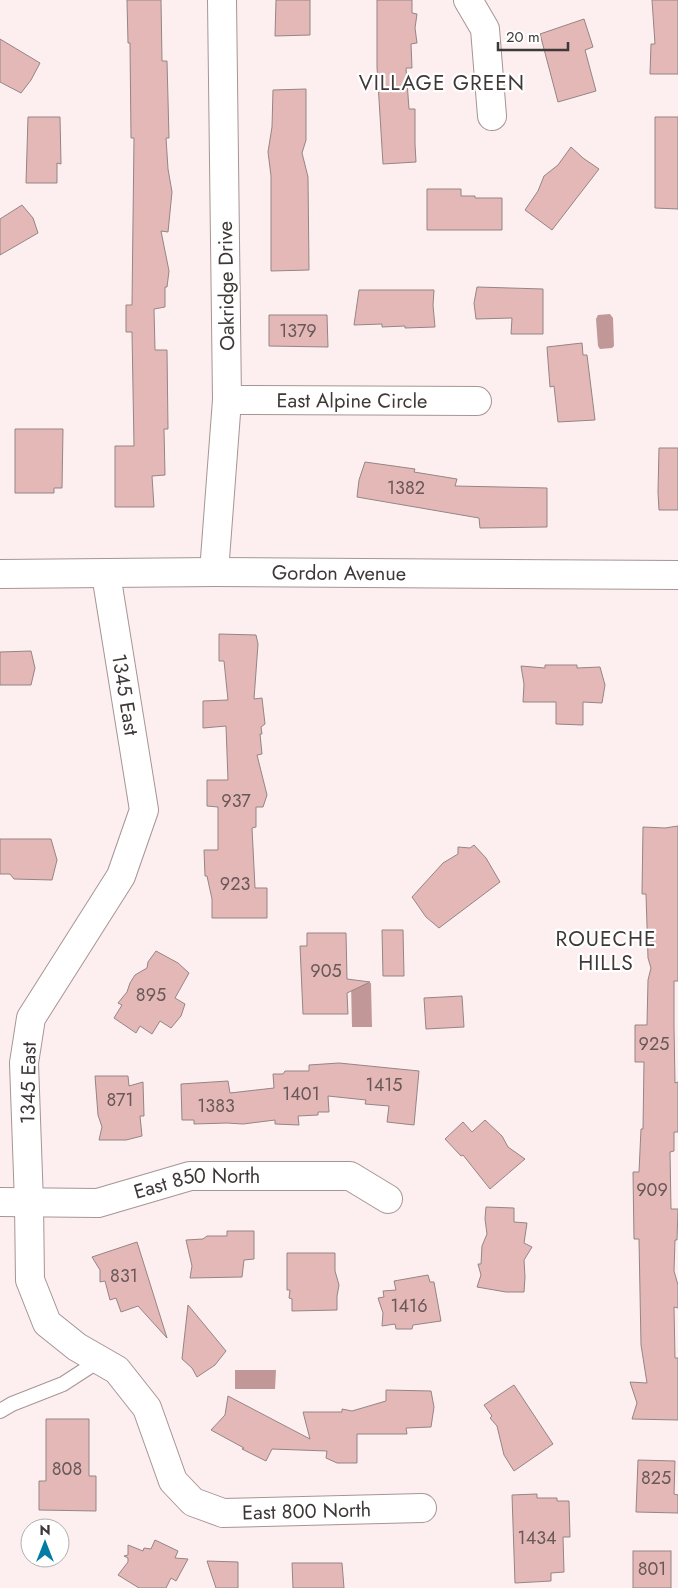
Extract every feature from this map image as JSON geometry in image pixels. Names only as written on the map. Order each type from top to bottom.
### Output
[{"type":"street","name":"Oakridge Drive","points":[[214,572],[227,400],[222,0]]},
{"type":"street","points":[[468,0],[485,29],[492,116]]},
{"type":"street","name":"East Alpine Circle","points":[[227,400],[476,401]]},
{"type":"street","name":"Gordon Avenue","points":[[0,574],[214,572],[678,575]]},
{"type":"street","name":"1345 East","points":[[106,574],[144,810],[120,876],[31,1018],[24,1063],[30,1280],[47,1323],[77,1347],[117,1370],[147,1408],[173,1481],[193,1502]]},
{"type":"street","name":"East 850 North","points":[[0,1202],[98,1203],[190,1176],[350,1176],[388,1199]]},
{"type":"street","name":"East 800 North","points":[[193,1502],[223,1513],[422,1508]]},
{"type":"lane","points":[[0,1411],[12,1404],[63,1384],[100,1360]]},
{"type":"shaded area","points":[[610,314],[613,318],[614,346],[612,348],[600,349],[598,346],[596,319],[598,315]]},
{"type":"shaded area","points":[[371,983],[372,1027],[352,1027],[351,984]]},
{"type":"shaded area","points":[[235,1370],[276,1370],[275,1389],[235,1389]]},
{"type":"building","points":[[127,0],[161,0],[162,61],[167,61],[169,138],[166,138],[172,192],[168,232],[161,231],[169,271],[167,287],[165,287],[165,307],[154,309],[155,350],[167,350],[168,429],[164,429],[165,475],[152,476],[154,507],[115,507],[115,446],[134,446],[132,332],[126,332],[126,305],[132,305],[134,138],[131,138],[130,43],[128,43]]},
{"type":"building","points":[[276,0],[310,0],[310,35],[275,36]]},
{"type":"building","points":[[377,0],[412,0],[412,13],[417,14],[415,28],[417,43],[411,44],[412,68],[406,68],[409,109],[415,109],[416,162],[383,164],[377,67]]},
{"type":"building","points":[[652,0],[678,0],[678,74],[650,74],[651,44],[655,44]]},
{"type":"building","points":[[584,19],[593,47],[585,50],[596,91],[558,102],[540,34]]},
{"type":"building","points":[[0,39],[40,63],[21,93],[0,82]]},
{"type":"building","points":[[306,89],[306,140],[302,153],[308,177],[309,270],[271,271],[271,176],[268,152],[272,127],[273,90]]},
{"type":"building","points":[[28,117],[60,117],[61,164],[57,163],[57,183],[26,183]]},
{"type":"building","points":[[655,117],[678,117],[678,209],[655,208]]},
{"type":"building","points":[[571,147],[599,169],[552,230],[525,210],[538,191],[544,176],[558,165]]},
{"type":"building","points":[[427,189],[461,189],[461,196],[502,198],[502,230],[427,230]]},
{"type":"building","points":[[22,205],[33,218],[38,233],[0,255],[0,219]]},
{"type":"building","points":[[477,287],[543,289],[543,334],[511,334],[512,318],[476,319],[474,303]]},
{"type":"building","points":[[359,290],[434,290],[435,327],[405,328],[405,326],[382,327],[382,324],[354,325]]},
{"type":"building","points":[[269,315],[327,315],[328,347],[269,346]]},
{"type":"building","points":[[582,343],[583,355],[587,355],[595,420],[558,422],[554,386],[550,387],[547,347]]},
{"type":"building","points":[[15,429],[63,429],[62,488],[54,488],[54,493],[15,493]]},
{"type":"building","points":[[659,448],[678,448],[678,510],[659,510]]},
{"type":"building","points":[[365,462],[415,469],[414,472],[457,479],[455,486],[547,488],[547,527],[480,528],[479,518],[357,497],[359,480]]},
{"type":"building","points":[[219,634],[256,635],[258,644],[254,699],[262,698],[265,724],[261,727],[262,734],[260,734],[262,754],[257,755],[267,795],[263,807],[256,807],[256,827],[252,828],[255,888],[267,888],[267,918],[212,918],[212,899],[207,876],[205,876],[204,850],[218,850],[218,807],[207,806],[207,780],[228,780],[226,726],[203,728],[203,701],[228,700],[224,661],[219,661]]},
{"type":"building","points":[[31,651],[35,668],[31,685],[0,685],[0,652]]},
{"type":"building","points":[[545,665],[577,665],[577,668],[600,667],[605,685],[602,703],[583,702],[583,725],[556,724],[556,702],[523,702],[524,684],[521,666],[545,668]]},
{"type":"building","points":[[678,826],[678,981],[674,981],[674,1027],[675,1083],[678,1082],[678,1132],[674,1132],[674,1151],[670,1152],[671,1209],[678,1209],[674,1271],[678,1285],[678,1308],[674,1307],[675,1358],[678,1358],[678,1420],[632,1419],[637,1403],[630,1382],[647,1383],[641,1345],[639,1239],[634,1239],[633,1172],[639,1172],[641,1129],[643,1129],[644,1062],[635,1062],[635,1025],[647,1025],[648,980],[651,968],[648,958],[646,894],[642,894],[643,827],[665,828]]},
{"type":"building","points":[[0,839],[51,839],[57,860],[52,880],[14,879],[10,874],[0,874]]},
{"type":"building","points":[[474,845],[486,858],[500,882],[439,928],[426,917],[412,897],[443,863],[458,854],[458,847],[470,848]]},
{"type":"building","points":[[382,930],[403,930],[404,976],[383,976]]},
{"type":"building","points":[[307,933],[346,933],[347,979],[370,982],[347,993],[348,1014],[303,1014],[300,946],[307,946]]},
{"type":"building","points":[[156,951],[178,963],[189,973],[175,998],[185,1004],[181,1016],[171,1028],[160,1021],[152,1034],[140,1026],[136,1033],[114,1018],[122,1005],[118,1003],[127,992],[135,975],[147,968],[148,962]]},
{"type":"building","points":[[462,996],[464,1027],[426,1029],[424,998]]},
{"type":"building","points":[[339,1063],[419,1071],[414,1125],[387,1122],[389,1106],[365,1104],[366,1100],[328,1096],[329,1112],[318,1112],[318,1115],[298,1116],[299,1125],[275,1124],[275,1120],[243,1124],[194,1124],[194,1120],[182,1120],[181,1084],[228,1081],[230,1093],[274,1088],[273,1074],[283,1074],[285,1071],[309,1071],[309,1065]]},
{"type":"building","points":[[95,1076],[128,1076],[129,1086],[143,1082],[144,1116],[140,1116],[142,1136],[126,1140],[99,1140],[102,1127],[98,1115]]},
{"type":"building","points":[[485,1120],[502,1136],[508,1147],[525,1159],[490,1189],[463,1155],[461,1156],[445,1139],[463,1122],[472,1132]]},
{"type":"building","points":[[486,1207],[514,1208],[514,1222],[527,1223],[524,1243],[532,1247],[524,1260],[524,1292],[506,1292],[477,1287],[481,1275],[478,1264],[481,1264],[482,1246],[487,1234]]},
{"type":"building","points":[[227,1231],[254,1231],[254,1259],[244,1260],[242,1277],[190,1278],[192,1266],[186,1240],[203,1239],[207,1236],[227,1236]]},
{"type":"building","points":[[137,1242],[167,1338],[138,1306],[121,1312],[116,1298],[110,1300],[105,1281],[100,1282],[100,1270],[92,1257]]},
{"type":"building","points":[[287,1253],[335,1253],[335,1271],[339,1285],[337,1310],[292,1311],[292,1299],[289,1298],[290,1290],[287,1290]]},
{"type":"building","points":[[428,1275],[430,1282],[434,1282],[441,1321],[413,1325],[412,1329],[396,1329],[395,1324],[382,1326],[383,1313],[378,1298],[384,1297],[383,1291],[396,1290],[394,1281]]},
{"type":"building","points":[[188,1305],[226,1351],[215,1365],[197,1377],[192,1368],[182,1359]]},
{"type":"building","points":[[514,1385],[553,1444],[514,1471],[504,1455],[497,1426],[490,1418],[492,1416],[484,1405]]},
{"type":"building","points":[[386,1390],[431,1391],[434,1407],[431,1427],[406,1428],[407,1434],[357,1434],[357,1463],[337,1463],[326,1458],[327,1451],[272,1449],[266,1461],[211,1430],[225,1415],[228,1396],[310,1439],[303,1412],[342,1412],[342,1409],[352,1411],[386,1401]]},
{"type":"building","points":[[46,1419],[89,1419],[89,1476],[96,1476],[96,1511],[39,1510],[39,1481],[46,1481]]},
{"type":"building","points":[[638,1460],[675,1461],[674,1494],[678,1495],[678,1513],[636,1512]]},
{"type":"building","points":[[537,1494],[537,1498],[557,1498],[557,1501],[569,1501],[570,1537],[563,1537],[564,1572],[551,1573],[551,1581],[515,1583],[512,1495]]},
{"type":"building","points":[[155,1540],[178,1551],[175,1558],[188,1559],[176,1581],[171,1578],[166,1588],[139,1588],[118,1575],[128,1562],[128,1558],[124,1556],[128,1555],[128,1545],[143,1551],[144,1548],[151,1549]]},
{"type":"building","points":[[633,1551],[671,1551],[671,1588],[633,1588]]},
{"type":"building","points":[[207,1561],[238,1562],[238,1588],[216,1588]]},
{"type":"building","points":[[292,1563],[342,1563],[344,1588],[293,1588]]},
{"type":"district","name":"VILLAGE GREEN","points":[[442,83]]},
{"type":"district","name":"ROUECHE HILLS","points":[[606,951]]}]
